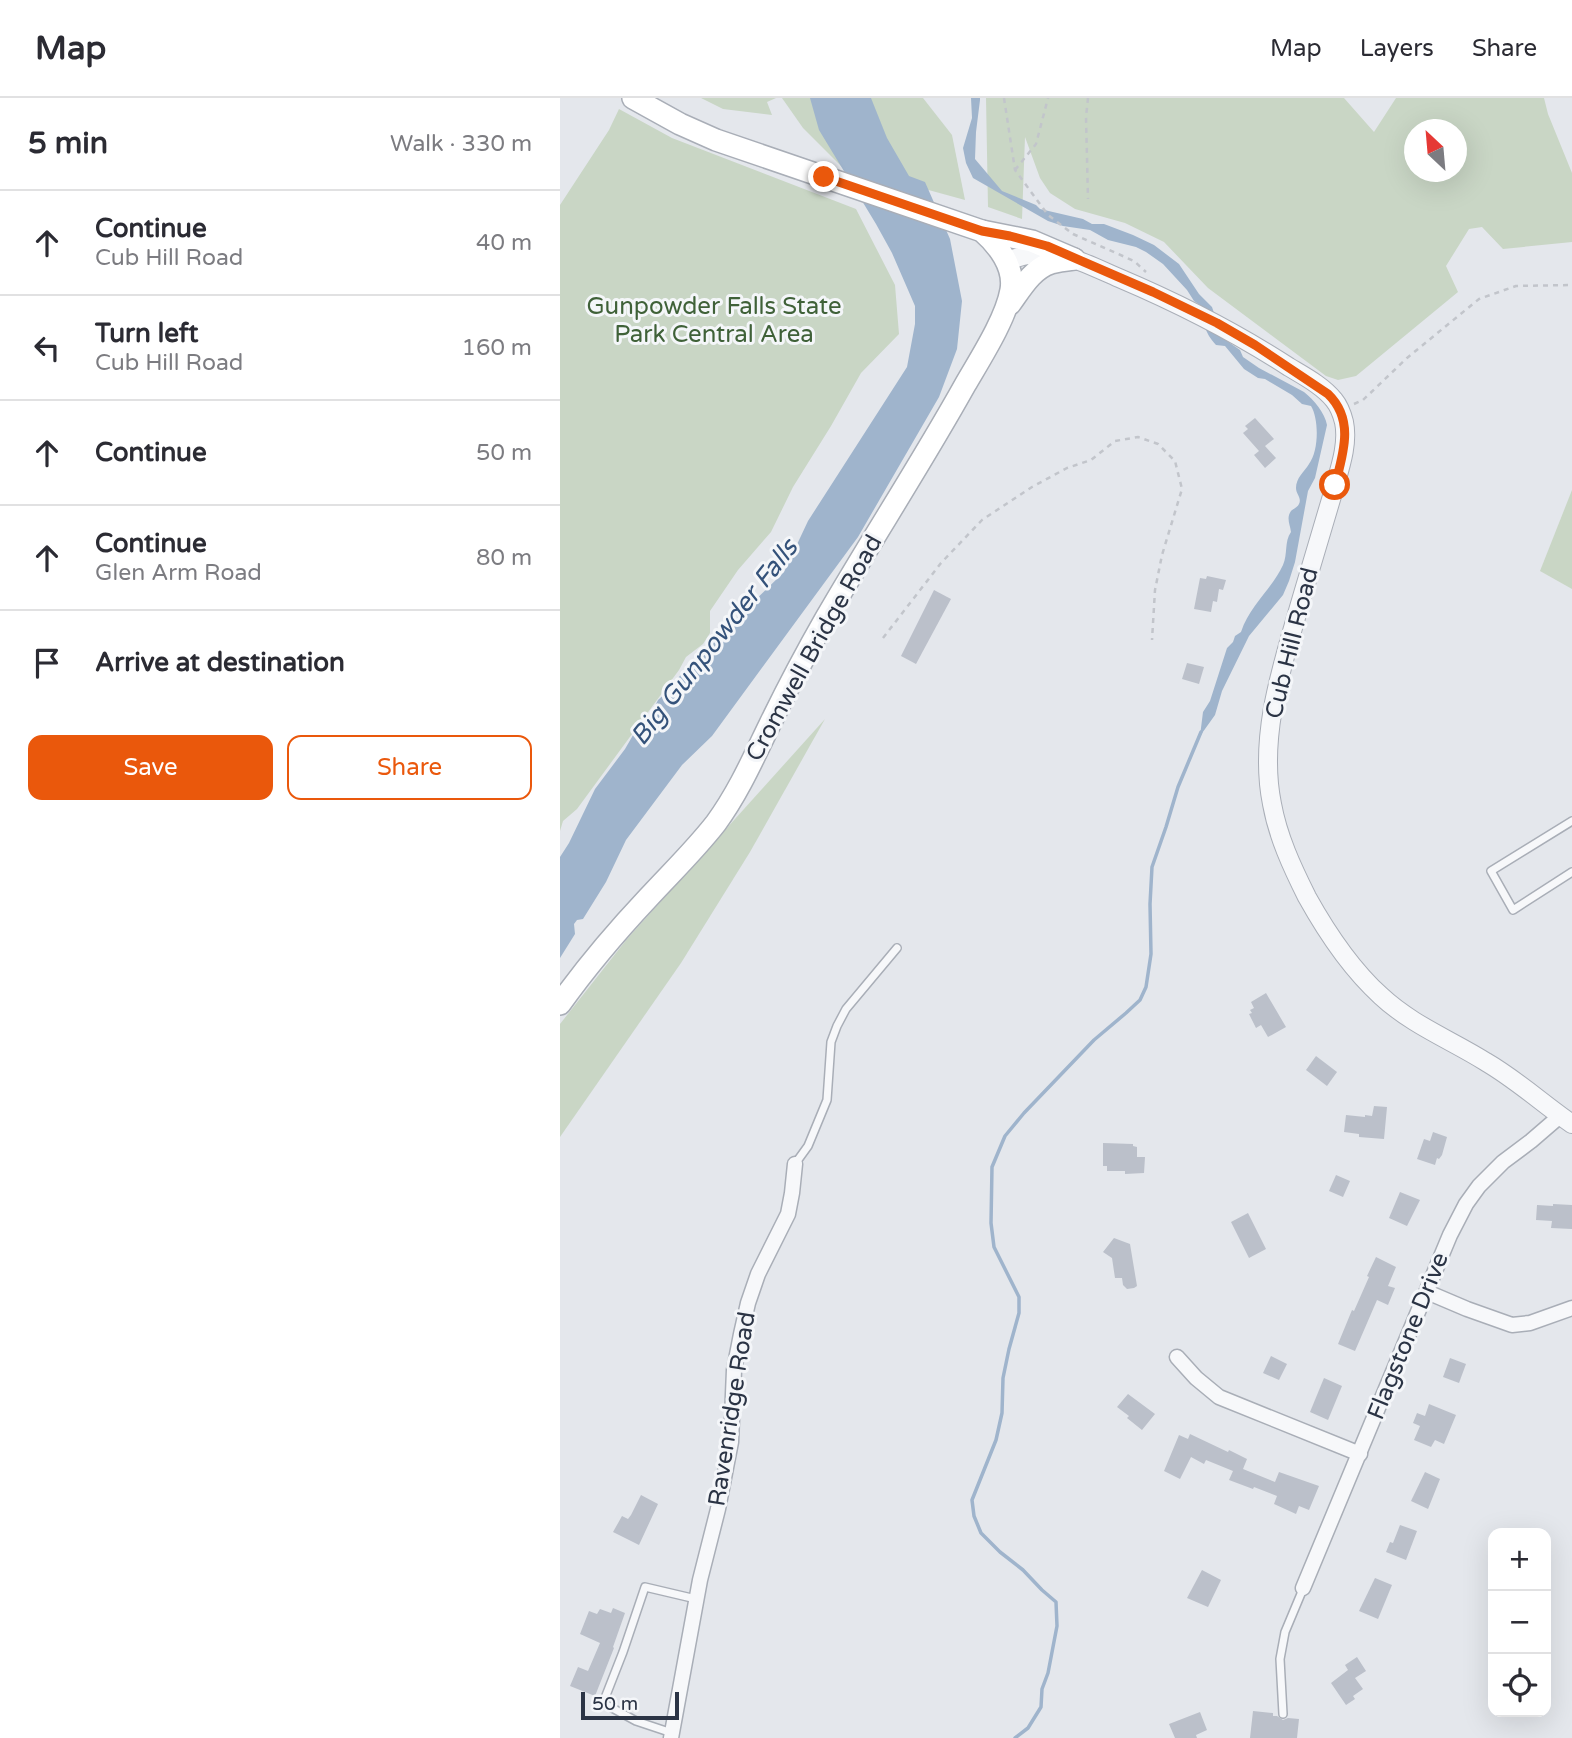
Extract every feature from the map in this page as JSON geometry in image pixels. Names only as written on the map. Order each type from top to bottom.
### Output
[{"type":"main road","points":[[633,98],[680,124],[746,151],[973,229],[1032,241],[1074,259]]},
{"type":"main road","points":[[973,229],[994,242],[1006,261]]},
{"type":"main road","points":[[1005,310],[1040,268],[1074,259]]},
{"type":"main road","name":"Cromwell Bridge Road","points":[[560,1004],[615,935],[702,840],[728,804],[807,652],[946,419],[1005,310],[1012,285],[1006,261]]},
{"type":"street","points":[[1006,261],[1046,253],[1074,259],[1209,319],[1312,382],[1334,400],[1344,425]]},
{"type":"street","name":"Cub Hill Road","points":[[1344,425],[1337,476],[1272,711],[1268,780],[1277,826],[1293,869],[1315,911],[1349,963],[1365,981],[1381,997],[1417,1024],[1487,1062],[1566,1120]]},
{"type":"street","name":"Flagstone Drive","points":[[1303,1588],[1450,1235],[1466,1204],[1479,1186],[1503,1162],[1566,1120]]},
{"type":"street","name":"Ravenridge Road","points":[[672,1735],[696,1599],[732,1442],[734,1370],[741,1334],[758,1274],[788,1214],[794,1164]]},
{"type":"street","points":[[1427,1292],[1512,1325],[1530,1323],[1572,1308]]},
{"type":"street","points":[[1177,1357],[1219,1397],[1360,1454]]},
{"type":"lane","points":[[1572,821],[1491,871],[1513,911],[1572,872]]},
{"type":"lane","name":"Ravenridge Road","points":[[794,1164],[808,1146],[827,1100],[831,1042],[837,1026],[846,1009],[897,948]]},
{"type":"lane","points":[[672,1735],[636,1721],[603,1703],[645,1587],[696,1599]]},
{"type":"lane","points":[[1283,1714],[1280,1659],[1285,1632],[1303,1588]]},
{"type":"path","points":[[1004,98],[1015,170],[1048,215],[1073,234],[1134,261],[1146,272],[1153,292]]},
{"type":"path","points":[[1015,170],[1036,144],[1048,98]]},
{"type":"path","points":[[1088,98],[1088,199]]},
{"type":"path","points":[[1344,425],[1363,400],[1407,358],[1479,299],[1516,286],[1572,285]]},
{"type":"path","points":[[884,638],[941,563],[982,520],[1032,486],[1067,468],[1091,460],[1115,441],[1138,437],[1158,444],[1175,461],[1182,489],[1159,567],[1152,640]]},
{"type":"green space","points":[[701,98],[776,98],[767,102],[772,115],[723,109]]},
{"type":"green space","points":[[782,98],[923,98],[952,135],[965,200],[841,166],[803,128]]},
{"type":"green space","points":[[986,98],[1344,98],[1374,132],[1396,98],[1544,98],[1572,173],[1572,242],[1503,249],[1482,227],[1469,229],[1446,266],[1458,292],[1356,376],[1338,380],[1326,376],[1208,288],[1164,242],[1125,223],[1075,209],[1050,193],[1040,178],[1025,137],[1022,219],[988,207]]},
{"type":"green space","name":"Gunpowder Falls State Park Central Area","points":[[619,109],[672,138],[856,209],[895,285],[899,334],[861,373],[793,487],[771,532],[738,570],[710,611],[710,633],[703,644],[686,657],[577,809],[563,821],[560,831],[560,205],[609,130]]},
{"type":"green space","points":[[1572,490],[1572,589],[1540,571]]},
{"type":"green space","points":[[825,719],[750,852],[681,963],[560,1137],[560,1024],[627,939]]},
{"type":"water","name":"Big Gunpowder Falls","points":[[810,98],[871,98],[887,138],[909,176],[925,182],[950,239],[962,301],[957,349],[939,397],[858,537],[712,736],[682,765],[626,840],[606,882],[583,919],[574,924],[575,934],[560,958],[560,857],[595,789],[636,730],[650,716],[658,700],[687,667],[784,572],[808,521],[907,367],[915,324],[915,306],[892,253],[819,130]]},
{"type":"water","points":[[971,98],[980,98],[975,159],[1002,191],[1040,209],[1083,219],[1092,224],[1104,224],[1154,245],[1179,264],[1199,294],[1212,307],[1214,332],[1240,350],[1243,357],[1259,368],[1304,392],[1326,420],[1315,478],[1308,491],[1289,581],[1283,595],[1249,636],[1222,691],[1215,715],[1200,736],[1203,712],[1210,701],[1227,648],[1241,632],[1284,561],[1291,532],[1289,516],[1300,502],[1296,484],[1315,451],[1317,435],[1314,412],[1311,406],[1302,404],[1292,395],[1244,369],[1225,346],[1216,345],[1205,328],[1203,307],[1194,301],[1163,264],[1146,252],[1108,240],[1090,230],[1048,221],[973,178],[963,148],[972,118]]},
{"type":"building","points":[[1255,418],[1274,439],[1265,446],[1276,458],[1265,468],[1254,455],[1259,451],[1243,433],[1248,429],[1245,426]]},
{"type":"building","points":[[1207,576],[1226,580],[1223,590],[1219,589],[1217,602],[1213,601],[1211,612],[1194,609],[1200,578],[1206,579]]},
{"type":"building","points":[[934,590],[951,599],[916,664],[901,656]]},
{"type":"building","points":[[1187,663],[1204,667],[1199,684],[1182,679]]},
{"type":"building","points":[[1266,993],[1286,1027],[1268,1037],[1261,1025],[1256,1028],[1249,1014],[1254,1008],[1251,1002]]},
{"type":"building","points":[[1316,1056],[1337,1072],[1327,1086],[1306,1070]]},
{"type":"building","points":[[1374,1106],[1387,1107],[1384,1139],[1359,1137],[1359,1134],[1344,1132],[1346,1115],[1372,1116]]},
{"type":"building","points":[[1433,1132],[1447,1137],[1442,1155],[1437,1158],[1435,1165],[1417,1159],[1424,1139],[1430,1141]]},
{"type":"building","points":[[1103,1143],[1133,1144],[1137,1147],[1137,1157],[1145,1157],[1144,1173],[1107,1171],[1107,1166],[1103,1166]]},
{"type":"building","points":[[1336,1175],[1350,1181],[1343,1197],[1329,1191]]},
{"type":"building","points":[[1400,1192],[1420,1200],[1407,1226],[1389,1218]]},
{"type":"building","points":[[1537,1205],[1572,1205],[1572,1229],[1551,1228],[1552,1221],[1536,1220]]},
{"type":"building","points":[[1248,1213],[1266,1249],[1249,1258],[1231,1222]]},
{"type":"building","points":[[1114,1238],[1130,1244],[1137,1286],[1134,1288],[1127,1289],[1122,1278],[1115,1278],[1112,1258],[1103,1252]]},
{"type":"building","points":[[1376,1257],[1396,1267],[1388,1286],[1395,1288],[1388,1305],[1377,1300],[1355,1351],[1338,1344]]},
{"type":"building","points":[[1271,1356],[1287,1364],[1279,1380],[1263,1373]]},
{"type":"building","points":[[1450,1358],[1466,1364],[1459,1383],[1443,1377]]},
{"type":"building","points":[[1324,1378],[1342,1386],[1328,1420],[1310,1412]]},
{"type":"building","points":[[1128,1394],[1155,1414],[1142,1430],[1117,1407]]},
{"type":"building","points":[[1429,1404],[1456,1415],[1444,1444],[1435,1440],[1431,1447],[1414,1440],[1420,1426],[1413,1423],[1417,1413],[1425,1416]]},
{"type":"building","points":[[1190,1434],[1247,1459],[1243,1469],[1275,1482],[1279,1472],[1319,1486],[1309,1510],[1299,1506],[1296,1514],[1274,1504],[1277,1496],[1229,1480],[1233,1471],[1206,1460],[1204,1464],[1191,1457],[1180,1479],[1164,1471],[1179,1435],[1188,1439]]},
{"type":"building","points":[[1425,1472],[1440,1479],[1428,1509],[1411,1501]]},
{"type":"building","points":[[641,1495],[658,1504],[639,1545],[613,1532],[622,1516],[628,1519]]},
{"type":"building","points":[[1400,1525],[1417,1531],[1406,1560],[1386,1552]]},
{"type":"building","points":[[1202,1570],[1221,1580],[1208,1607],[1187,1598]]},
{"type":"building","points":[[1375,1578],[1392,1585],[1378,1619],[1359,1611]]},
{"type":"building","points":[[613,1608],[625,1613],[595,1696],[570,1686],[578,1667],[588,1671],[600,1643],[580,1634],[589,1611],[597,1614],[600,1609],[611,1613]]},
{"type":"building","points":[[1357,1657],[1366,1671],[1355,1678],[1363,1689],[1346,1705],[1331,1683],[1348,1670],[1345,1665]]},
{"type":"building","points":[[1253,1711],[1273,1713],[1273,1716],[1283,1720],[1299,1719],[1297,1738],[1250,1738]]},
{"type":"building","points":[[1200,1712],[1207,1730],[1196,1735],[1197,1738],[1175,1738],[1169,1724]]},
{"type":"waterway","points":[[1015,1738],[1028,1728],[1041,1707],[1042,1689],[1048,1673],[1057,1626],[1056,1602],[981,1533],[974,1516],[972,1500],[996,1440],[1002,1413],[1003,1378],[1019,1313],[1019,1297],[994,1247],[991,1223],[992,1167],[1005,1136],[1024,1113],[1094,1040],[1140,1000],[1146,987],[1151,954],[1152,867],[1178,787],[1201,732]]},
{"type":"route","points":[[824,177],[982,231],[1047,246],[1153,292],[1255,345],[1328,394],[1341,411],[1345,428],[1344,446],[1335,485]]}]
